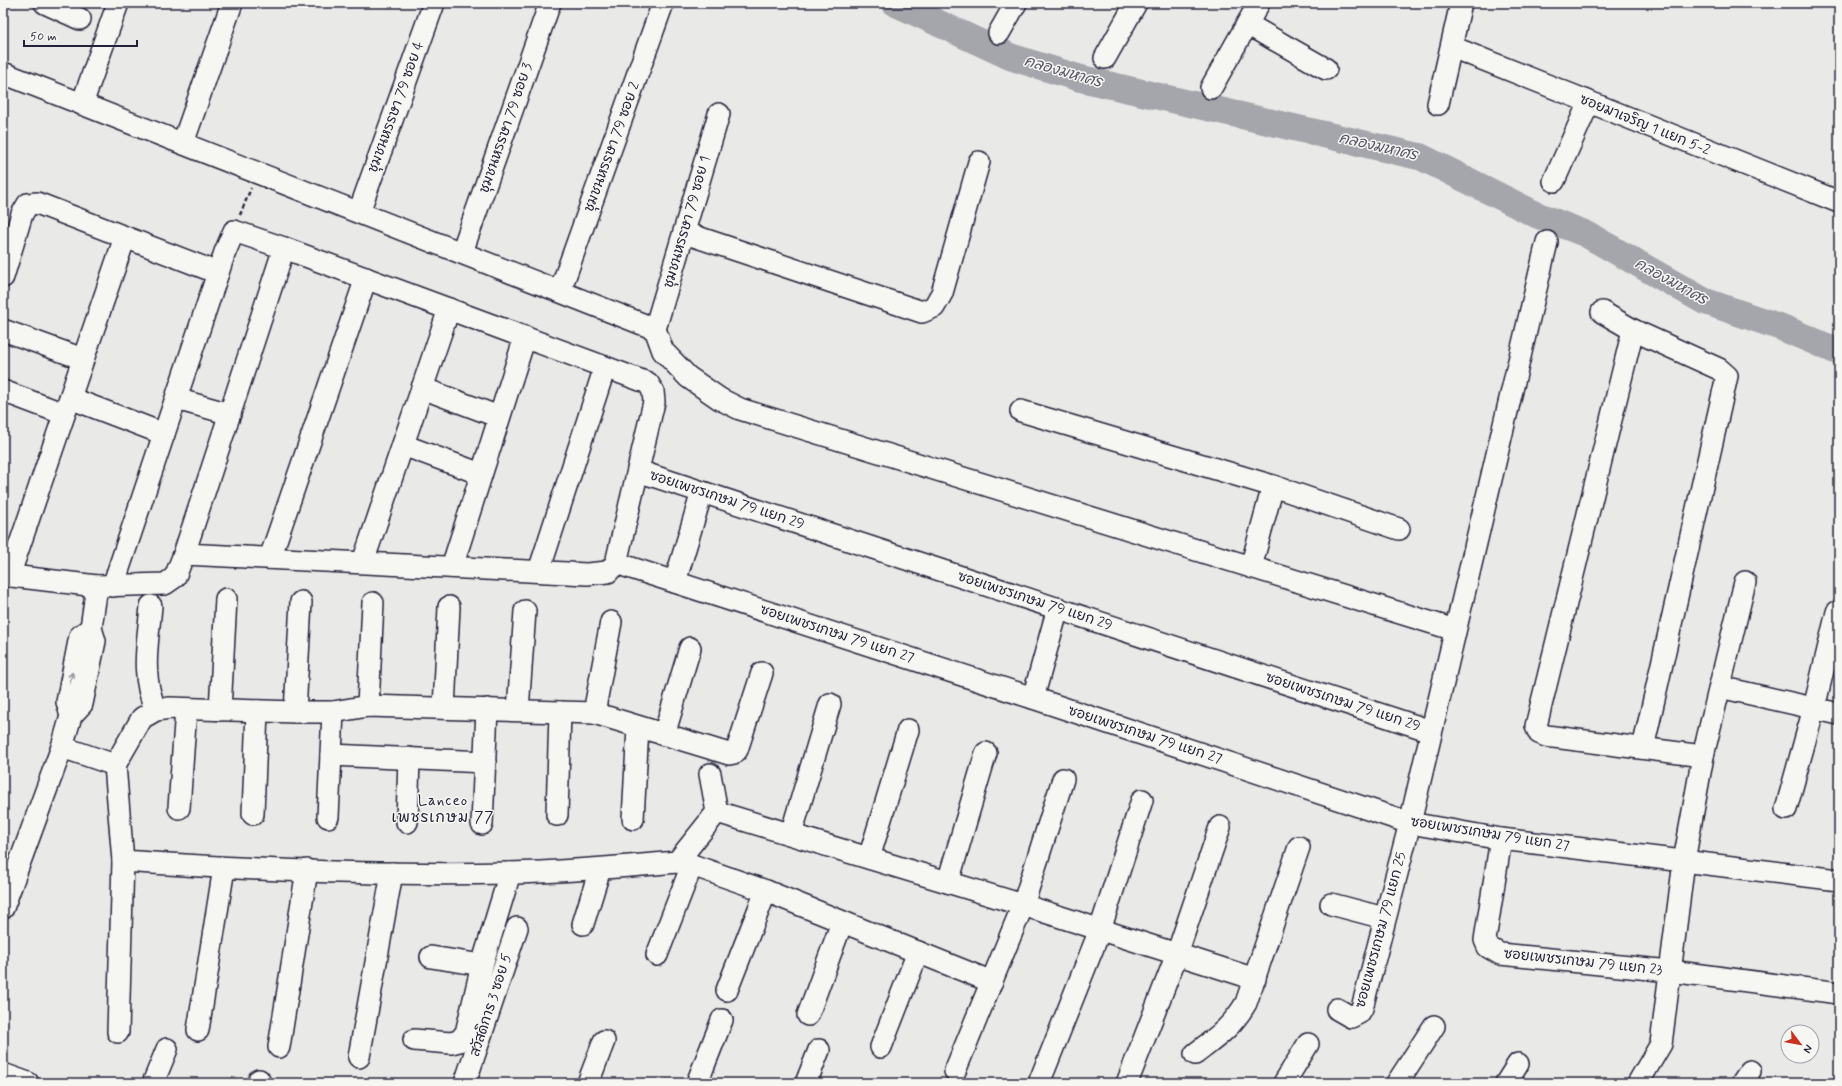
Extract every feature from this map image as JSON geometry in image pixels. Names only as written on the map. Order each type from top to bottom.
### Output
[{"type":"street","points":[[45,3],[80,19]]},
{"type":"street","points":[[82,104],[118,3]]},
{"type":"street","points":[[183,143],[232,3]]},
{"type":"street","name":"ชุมชนหรรษา 79 ซอย 4","points":[[359,212],[434,3]]},
{"type":"street","name":"ชุมชนหรรษา 79 ซอย 3","points":[[462,252],[550,3]]},
{"type":"street","name":"ชุมชนหรรษา 79 ซอย 2","points":[[560,291],[663,3]]},
{"type":"street","points":[[999,33],[1016,3]]},
{"type":"street","points":[[1105,58],[1136,3]]},
{"type":"street","points":[[1211,88],[1258,3]]},
{"type":"street","points":[[1438,104],[1461,3]]},
{"type":"street","points":[[1247,24],[1326,69]]},
{"type":"street","name":"ซอยมาเจริญ 1 แยก 5-2","points":[[1452,47],[1839,202]]},
{"type":"street","points":[[3,73],[655,329],[663,351],[688,377],[720,399],[740,409],[1455,630]]},
{"type":"street","points":[[1554,181],[1589,102]]},
{"type":"street","name":"ชุมชนหรรษา 79 ซอย 1","points":[[655,329],[685,232],[718,114]]},
{"type":"street","points":[[685,232],[922,312],[934,306],[942,293],[980,162]]},
{"type":"street","points":[[3,277],[22,214],[28,204],[37,203],[218,272]]},
{"type":"street","points":[[3,908],[62,747],[71,716],[82,704],[95,641],[91,628],[105,586],[164,434],[218,272],[234,231],[366,278],[648,383],[653,391],[654,402],[616,563],[608,572],[587,574],[184,554]]},
{"type":"street","points":[[124,237],[67,406],[6,575],[105,586],[165,584],[175,577],[184,554],[284,248]]},
{"type":"street","name":"ซอยเพชรเกษม 79 แยก 25","points":[[1337,1009],[1352,1017],[1359,1013],[1362,1008],[1384,918],[1410,823],[1547,242]]},
{"type":"street","points":[[270,558],[366,278]]},
{"type":"street","points":[[363,562],[448,309]]},
{"type":"street","points":[[1602,312],[1633,330],[1719,369],[1727,376],[1643,748]]},
{"type":"street","points":[[3,330],[83,359]]},
{"type":"street","points":[[1633,330],[1536,726],[1539,733],[1546,736],[1703,756]]},
{"type":"street","points":[[452,567],[525,337]]},
{"type":"street","points":[[539,571],[605,367]]},
{"type":"street","points":[[422,388],[499,417]]},
{"type":"street","points":[[3,391],[67,406],[164,434]]},
{"type":"street","points":[[176,399],[230,414]]},
{"type":"street","points":[[1021,411],[1273,486],[1399,529]]},
{"type":"street","points":[[403,445],[481,474]]},
{"type":"street","name":"ซอยเพชรเกษม 79 แยก 29","points":[[638,471],[1431,731]]},
{"type":"street","points":[[1251,567],[1273,486]]},
{"type":"street","points":[[675,582],[702,492]]},
{"type":"street","name":"ซอยเพชรเกษม 79 แยก 27","points":[[616,563],[1033,698],[1410,823],[1501,838],[1839,880]]},
{"type":"street","points":[[1638,1083],[1661,1044],[1684,861],[1703,756],[1745,582]]},
{"type":"street","points":[[220,710],[226,599]]},
{"type":"street","points":[[295,712],[302,602]]},
{"type":"street","points":[[368,706],[373,604]]},
{"type":"street","points":[[151,606],[145,668],[148,694],[156,710]]},
{"type":"street","points":[[444,708],[449,607]]},
{"type":"street","points":[[1033,698],[1058,608]]},
{"type":"street","points":[[518,710],[525,611]]},
{"type":"street","points":[[1786,809],[1814,708],[1837,612]]},
{"type":"street","points":[[594,713],[611,622]]},
{"type":"street","points":[[664,735],[690,648]]},
{"type":"street","points":[[118,1032],[123,860],[115,765],[142,718],[156,710],[186,709],[333,712],[368,706],[594,713],[729,754],[734,753],[737,750],[762,673]]},
{"type":"street","points":[[1720,687],[1839,714]]},
{"type":"street","points":[[791,834],[830,704]]},
{"type":"street","points":[[179,808],[186,709]]},
{"type":"street","points":[[482,824],[487,709]]},
{"type":"street","points":[[253,814],[257,711]]},
{"type":"street","points":[[328,817],[333,712]]},
{"type":"street","points":[[557,815],[560,712]]},
{"type":"street","points":[[633,819],[638,727]]},
{"type":"street","points":[[869,858],[908,730]]},
{"type":"street","points":[[62,747],[115,765]]},
{"type":"street","points":[[948,882],[986,753]]},
{"type":"street","points":[[331,755],[485,762]]},
{"type":"street","points":[[406,822],[409,758]]},
{"type":"street","points":[[657,955],[684,863],[716,812],[710,774]]},
{"type":"street","points":[[955,1071],[1023,905],[1064,779]]},
{"type":"street","points":[[1039,1083],[1100,930],[1142,800]]},
{"type":"street","points":[[716,812],[1023,905],[1254,979]]},
{"type":"street","points":[[1127,1083],[1177,954],[1220,827]]},
{"type":"street","name":"ซอยเพชรเกษม 79 แยก 23","points":[[1501,838],[1485,940],[1488,947],[1500,954],[1670,971],[1839,993]]},
{"type":"street","points":[[1195,1054],[1226,1030],[1237,1018],[1246,1003],[1299,847]]},
{"type":"street","points":[[123,860],[224,868],[392,873],[510,873],[684,863],[766,891],[992,982]]},
{"type":"street","points":[[198,1030],[224,868]]},
{"type":"street","points":[[583,924],[600,869]]},
{"type":"street","points":[[278,1047],[307,870]]},
{"type":"street","points":[[359,1057],[392,873]]},
{"type":"street","points":[[414,1040],[451,1043],[459,1041],[466,1033],[482,964],[510,873]]},
{"type":"street","points":[[727,990],[766,891]]},
{"type":"street","points":[[1331,904],[1384,918]]},
{"type":"street","points":[[808,1015],[842,922]]},
{"type":"street","name":"สวัสดิการ 3 ซอย 5","points":[[465,1083],[517,928]]},
{"type":"street","points":[[881,1047],[918,952]]},
{"type":"street","points":[[431,957],[482,964]]},
{"type":"street","points":[[697,1083],[722,1020]]},
{"type":"street","points":[[1397,1083],[1434,1026]]},
{"type":"street","points":[[588,1083],[604,1041]]},
{"type":"street","points":[[1284,1083],[1308,1044]]},
{"type":"street","points":[[153,1083],[167,1049]]},
{"type":"street","points":[[806,1083],[819,1050]]},
{"type":"street","points":[[1506,1083],[1518,1064]]},
{"type":"street","points":[[3,1074],[28,1083]]},
{"type":"path","points":[[234,231],[257,172]]},
{"type":"waterway","name":"คลองมหาศร","points":[[895,3],[1011,57],[1079,78],[1421,157],[1537,215],[1586,234],[1704,301],[1783,328],[1839,352]]},
{"type":"district","name":"Lanceo เพชรเกษม 77","points":[[443,810]]}]
